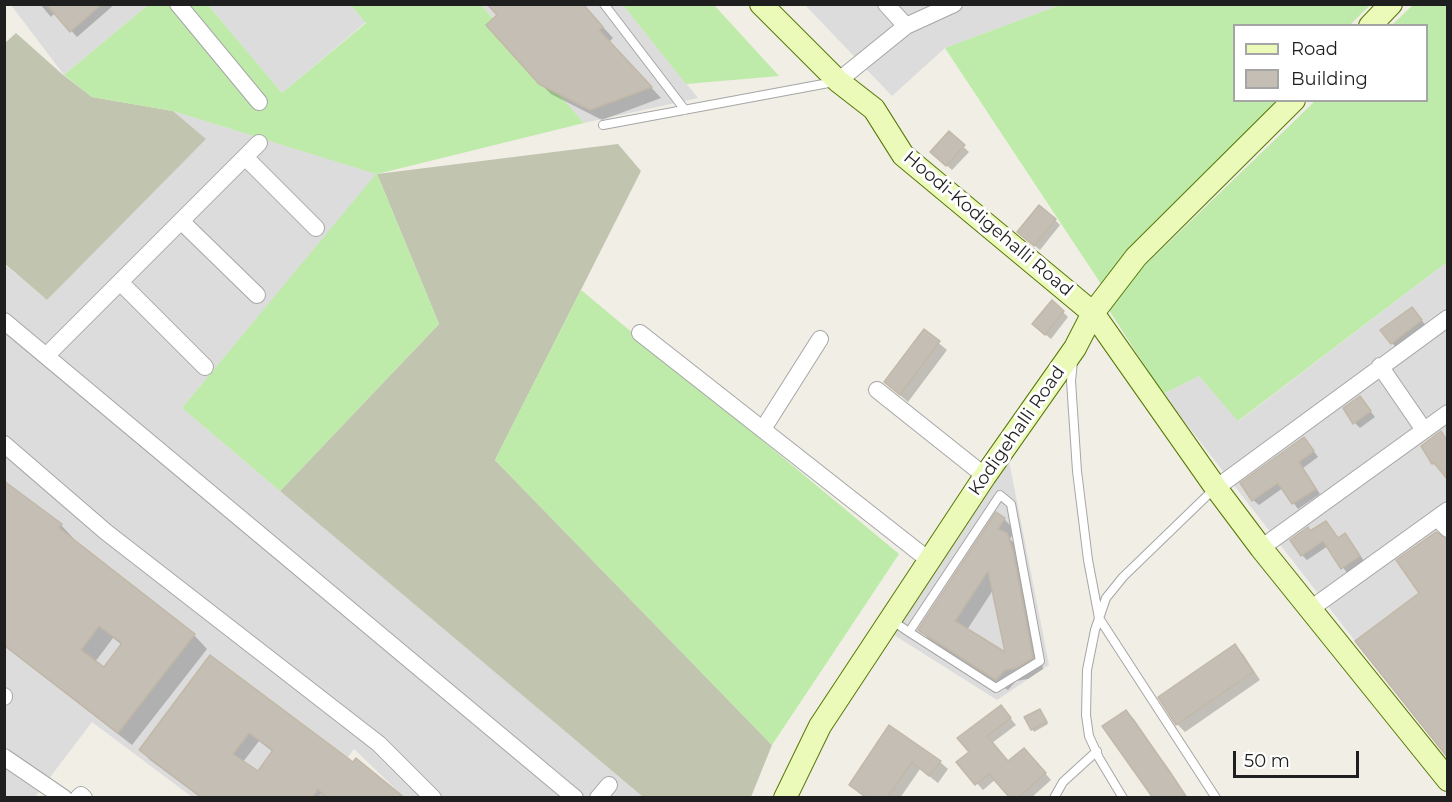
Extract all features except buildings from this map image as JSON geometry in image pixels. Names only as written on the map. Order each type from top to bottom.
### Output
[{"type":"street","points":[[178,4],[259,102]]},
{"type":"street","name":"Hoodi-Kodigehalli Road","points":[[760,4],[838,81],[874,108],[903,156],[1094,313],[1216,488],[1261,548],[1448,780]]},
{"type":"street","points":[[886,4],[906,26]]},
{"type":"street","points":[[838,81],[906,26],[954,4]]},
{"type":"street","points":[[1372,24],[1391,4]]},
{"type":"street","name":"Kodigehalli Road","points":[[785,798],[820,726],[899,626],[930,561],[972,495],[1075,348],[1094,313],[1136,257],[1292,102]]},
{"type":"street","points":[[46,356],[259,143]]},
{"type":"street","points":[[245,157],[316,228]]},
{"type":"street","points":[[181,221],[257,295]]},
{"type":"street","points":[[120,282],[205,367]]},
{"type":"street","points":[[1216,488],[1448,318]]},
{"type":"street","points":[[4,321],[575,798]]},
{"type":"street","points":[[640,333],[930,561]]},
{"type":"street","points":[[763,429],[820,339]]},
{"type":"street","points":[[1380,366],[1424,429]]},
{"type":"street","points":[[877,390],[985,476]]},
{"type":"street","points":[[1261,548],[1448,413]]},
{"type":"street","points":[[4,444],[106,532],[379,744],[433,798]]},
{"type":"street","points":[[1309,610],[1444,519]]},
{"type":"street","points":[[4,757],[64,798]]},
{"type":"street","points":[[78,798],[81,795],[84,798]]},
{"type":"lane","points":[[604,4],[685,110]]},
{"type":"lane","points":[[603,125],[838,81]]},
{"type":"lane","points":[[1075,348],[1071,381],[1077,471],[1088,560],[1099,618],[1216,798]]},
{"type":"lane","points":[[1123,798],[1089,736],[1086,715],[1087,670],[1095,630],[1106,598],[1122,577],[1216,488]]},
{"type":"lane","points":[[972,495],[992,507]]},
{"type":"lane","points":[[1000,495],[1011,504],[1040,661],[996,688],[899,626],[1000,495]]},
{"type":"lane","points":[[1054,798],[1063,782],[1096,751]]},
{"type":"shaded area","points":[[11,5],[148,5],[64,75]]},
{"type":"shaded area","points":[[208,5],[351,5],[366,22],[282,93]]},
{"type":"shaded area","points":[[481,5],[623,5],[698,98],[584,123]]},
{"type":"shaded area","points":[[805,5],[1060,5],[945,48],[892,96]]},
{"type":"shaded area","points":[[16,33],[92,97],[173,111],[206,139],[47,300],[5,264],[5,43]]},
{"type":"shaded area","points":[[173,111],[377,174],[182,408],[643,797],[404,797],[354,749],[318,797],[192,797],[92,722],[35,797],[5,797],[4,264],[47,300],[205,139]]},
{"type":"shaded area","points":[[618,144],[641,171],[495,460],[772,745],[751,797],[643,797],[280,491],[439,324],[377,174]]},
{"type":"shaded area","points":[[1447,262],[1447,572],[1355,641],[1163,394],[1199,376],[1239,421]]},
{"type":"shaded area","points":[[1009,461],[1049,665],[997,700],[894,635]]},
{"type":"green space","points":[[148,5],[208,5],[282,93],[366,23],[351,5],[481,5],[584,123],[377,174],[439,324],[280,491],[182,408],[376,174],[173,111],[92,97],[64,75]]},
{"type":"green space","points":[[623,5],[714,5],[779,76],[686,84]]},
{"type":"green space","points":[[1060,5],[1370,5],[1351,24],[1233,24],[1233,102],[1277,102],[1101,284],[945,48]]},
{"type":"green space","points":[[1413,5],[1447,5],[1447,262],[1238,421],[1199,376],[1163,394],[1105,304],[1314,102],[1428,102],[1428,24],[1393,24]]},
{"type":"green space","points":[[581,290],[899,554],[772,745],[495,460]]}]
